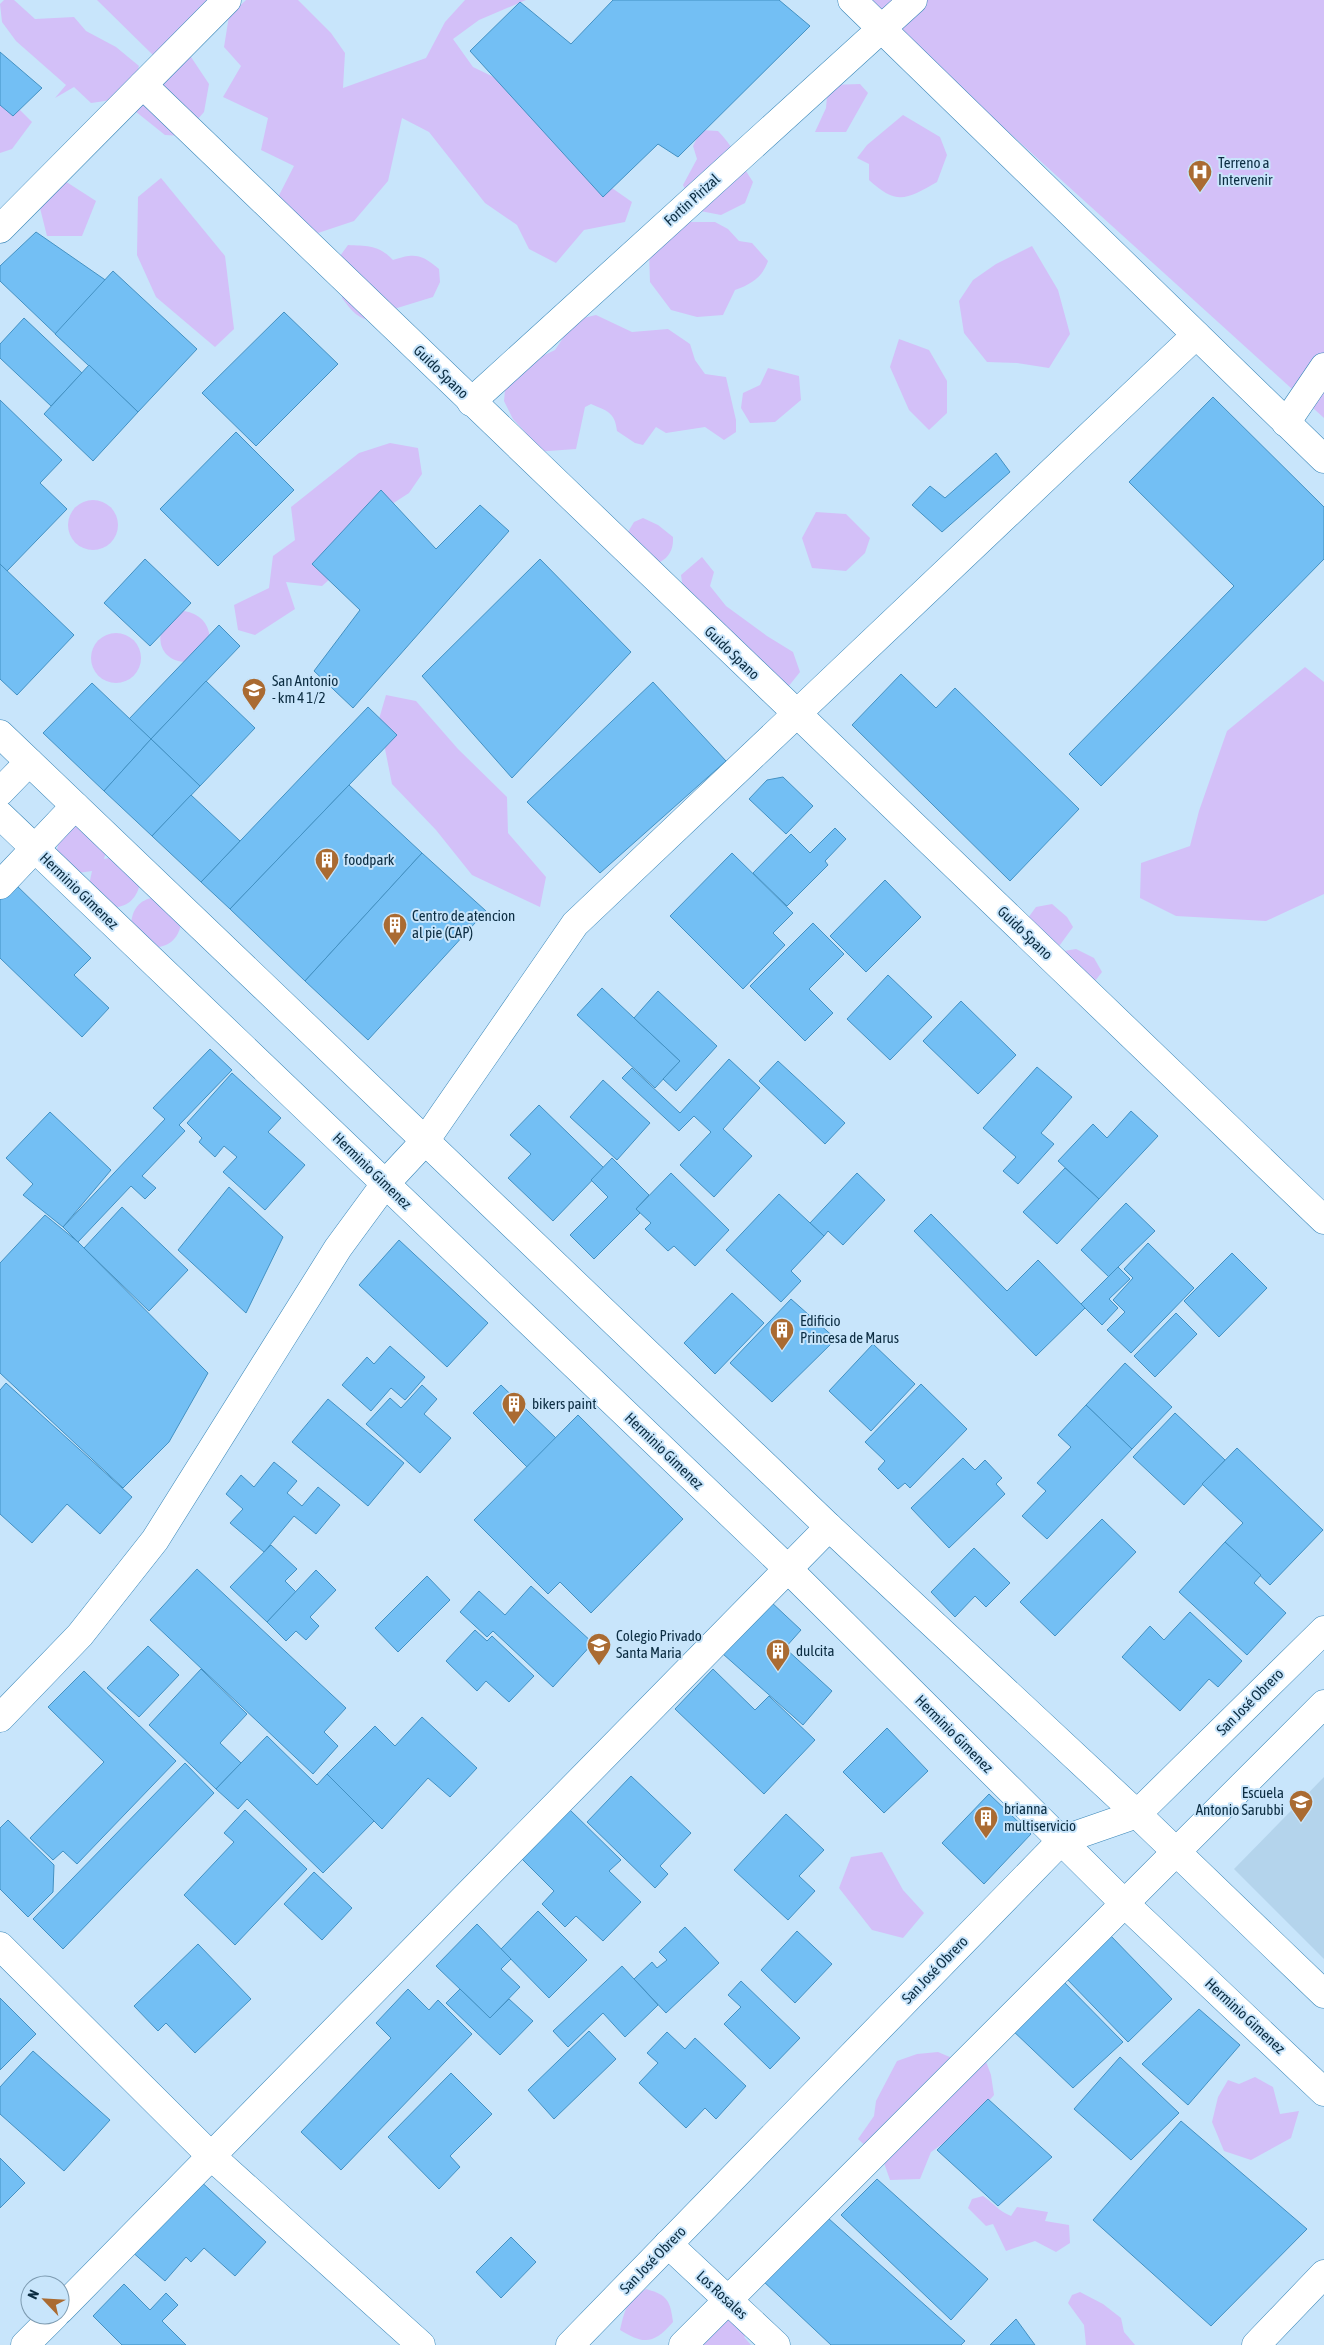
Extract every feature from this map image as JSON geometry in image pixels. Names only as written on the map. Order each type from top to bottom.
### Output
[{"type":"street","points":[[0,229],[228,0]]},
{"type":"street","points":[[852,0],[1324,459]]},
{"type":"street","name":"Fortin Pirizal","points":[[471,402],[913,0]]},
{"type":"street","name":"Guido Spano","points":[[143,85],[1324,1220]]},
{"type":"street","points":[[0,1718],[80,1635],[155,1540],[338,1248],[385,1184],[425,1141],[575,924],[1196,334]]},
{"type":"street","points":[[1286,423],[1324,367]]},
{"type":"street","points":[[0,734],[829,1527],[1137,1814],[1324,1994]]},
{"type":"street","points":[[0,792],[28,762]]},
{"type":"street","points":[[0,884],[75,806]]},
{"type":"street","name":"Herminio Gimenez","points":[[0,816],[788,1569],[1124,1902],[1324,2092]]},
{"type":"street","points":[[70,2300],[829,1527]]},
{"type":"street","name":"San José Obrero","points":[[570,2345],[1062,1840],[1137,1814],[1324,1630]]},
{"type":"street","points":[[683,2345],[1324,1704]]},
{"type":"street","points":[[0,1946],[211,2156],[420,2345]]},
{"type":"street","name":"Los Rosales","points":[[668,2244],[776,2345]]},
{"type":"street","points":[[1256,2345],[1324,2274]]},
{"type":"street","points":[[25,2345],[45,2325]]},
{"type":"shaded area","points":[[4,0],[14,0],[35,19],[74,17],[86,31],[116,47],[139,66],[128,90],[117,98],[91,103],[74,87],[55,98],[66,85],[16,41],[2,22],[0,4]]},
{"type":"shaded area","points":[[97,0],[219,0],[156,58]]},
{"type":"shaded area","points":[[246,0],[298,0],[331,33],[345,53],[343,88],[426,58],[445,22],[465,0],[526,0],[479,20],[453,39],[473,67],[514,87],[592,174],[632,202],[625,222],[584,230],[556,263],[529,249],[517,225],[485,203],[429,132],[402,118],[388,181],[354,221],[318,233],[272,209],[294,166],[261,150],[268,118],[223,97],[241,66],[224,47],[229,16]]},
{"type":"shaded area","name":"Terreno a Intervenir","points":[[858,0],[1324,0],[1324,418],[898,32]]},
{"type":"shaded area","points":[[183,45],[209,84],[204,112],[183,136],[165,135],[125,103]]},
{"type":"shaded area","points":[[860,84],[868,93],[846,132],[815,132],[826,108],[828,85]]},
{"type":"shaded area","points":[[0,94],[15,105],[32,122],[12,149],[0,153]]},
{"type":"shaded area","points":[[903,115],[940,137],[947,155],[937,182],[910,196],[895,197],[887,194],[869,180],[869,164],[857,158],[867,145]]},
{"type":"shaded area","points":[[701,130],[718,131],[723,136],[753,182],[745,203],[721,215],[695,210],[683,185],[697,159],[693,146]]},
{"type":"shaded area","points":[[54,174],[96,201],[82,236],[47,236],[40,208]]},
{"type":"shaded area","points":[[161,178],[225,256],[234,329],[215,347],[156,297],[137,255],[138,197]]},
{"type":"shaded area","points":[[668,222],[715,222],[728,229],[739,241],[752,243],[768,261],[763,272],[755,280],[735,290],[723,315],[697,317],[671,310],[650,282],[649,252]]},
{"type":"shaded area","points":[[348,245],[367,246],[378,249],[393,260],[407,256],[418,256],[427,260],[439,269],[440,282],[433,297],[394,309],[387,320],[366,319],[356,314],[342,298],[345,280],[332,267]]},
{"type":"shaded area","points":[[1032,246],[1058,290],[1070,334],[1049,368],[1017,363],[987,362],[964,333],[959,301],[973,280],[996,264]]},
{"type":"shaded area","points":[[596,315],[632,332],[668,329],[690,344],[695,360],[705,374],[726,377],[736,420],[736,432],[724,440],[705,427],[666,433],[656,427],[643,445],[635,443],[617,431],[612,416],[591,404],[585,407],[576,449],[535,452],[525,432],[513,419],[504,401],[506,379],[534,360],[555,350],[575,320]]},
{"type":"shaded area","points":[[899,339],[929,350],[947,381],[947,413],[929,430],[909,410],[890,367]]},
{"type":"shaded area","points":[[768,368],[799,376],[801,400],[775,422],[750,423],[741,408],[743,393],[760,385]]},
{"type":"shaded area","points":[[390,443],[418,448],[422,474],[409,493],[352,530],[348,563],[322,586],[286,582],[295,609],[255,635],[238,630],[234,605],[269,588],[273,556],[295,540],[291,507],[359,453]]},
{"type":"shaded area","points":[[88,500],[98,500],[111,507],[118,520],[118,530],[111,543],[98,550],[88,550],[79,546],[72,539],[68,530],[68,520],[72,511],[79,504]]},
{"type":"shaded area","points":[[816,512],[846,514],[870,538],[865,553],[846,571],[812,568],[802,538]]},
{"type":"shaded area","points":[[643,518],[658,525],[673,537],[673,544],[666,558],[646,569],[625,537],[634,522]]},
{"type":"shaded area","points":[[702,557],[714,572],[710,586],[726,606],[767,636],[793,652],[800,672],[784,692],[686,609],[681,575]]},
{"type":"shaded area","points":[[184,611],[195,614],[205,623],[210,638],[190,662],[177,661],[168,656],[160,640],[166,622],[173,615]]},
{"type":"shaded area","points":[[111,633],[121,633],[134,640],[141,653],[141,663],[134,676],[121,683],[111,683],[102,679],[95,672],[91,663],[91,653],[95,644],[102,637]]},
{"type":"shaded area","points":[[1305,667],[1324,682],[1324,894],[1266,921],[1176,916],[1140,898],[1141,863],[1190,846],[1199,811],[1227,731]]},
{"type":"shaded area","points":[[386,695],[416,701],[458,749],[507,797],[508,833],[546,877],[540,907],[472,875],[436,830],[392,784],[379,719]]},
{"type":"shaded area","points":[[81,822],[107,849],[104,859],[114,857],[140,884],[130,902],[111,908],[89,885],[92,871],[78,873],[57,850],[60,834]]},
{"type":"shaded area","points":[[155,897],[181,924],[180,930],[171,942],[152,948],[131,925],[137,906],[149,898]]},
{"type":"shaded area","points":[[1052,904],[1067,917],[1073,927],[1057,949],[1028,918],[1036,907]]},
{"type":"shaded area","points":[[1076,949],[1094,958],[1102,972],[1091,986],[1064,951]]},
{"type":"shaded area","name":"Escuela Antonio Sarubbi","points":[[1324,1777],[1324,1959],[1234,1869]]},
{"type":"shaded area","points":[[882,1852],[903,1890],[924,1913],[903,1938],[872,1930],[839,1888],[851,1857]]},
{"type":"shaded area","points":[[938,2052],[957,2060],[985,2059],[991,2075],[994,2095],[964,2129],[931,2152],[920,2179],[890,2180],[884,2163],[858,2139],[874,2116],[876,2101],[897,2061],[917,2054]]},
{"type":"shaded area","points":[[1255,2077],[1273,2087],[1280,2114],[1299,2111],[1291,2138],[1251,2160],[1224,2151],[1212,2122],[1218,2097],[1228,2080],[1239,2084]]},
{"type":"shaded area","points":[[983,2196],[1011,2216],[1017,2207],[1048,2212],[1045,2221],[1069,2225],[1070,2243],[1056,2252],[1035,2241],[1006,2251],[993,2224],[986,2226],[968,2208],[972,2199]]},
{"type":"shaded area","points":[[646,2289],[659,2294],[667,2300],[673,2322],[660,2335],[648,2340],[642,2340],[620,2330],[631,2301]]},
{"type":"shaded area","points":[[1080,2292],[1103,2304],[1121,2318],[1124,2332],[1135,2345],[1086,2345],[1084,2325],[1068,2303],[1072,2295]]},
{"type":"shaded area","points":[[730,2313],[752,2330],[744,2337],[751,2345],[690,2345]]},
{"type":"building","points":[[613,0],[779,0],[810,26],[678,157],[658,144],[603,197],[470,51],[520,2],[571,44]]},
{"type":"building","points":[[0,52],[42,88],[13,116],[0,105]]},
{"type":"building","points":[[36,232],[114,286],[65,343],[0,281],[0,266]]},
{"type":"building","points":[[113,271],[197,349],[138,412],[55,334]]},
{"type":"building","points":[[284,312],[338,364],[256,446],[202,393]]},
{"type":"building","points":[[24,318],[82,373],[51,406],[0,358],[0,344]]},
{"type":"building","points":[[89,365],[138,412],[93,461],[44,414]]},
{"type":"building","points":[[1213,397],[1324,507],[1324,559],[1101,786],[1069,754],[1234,586],[1129,482]]},
{"type":"building","points":[[0,400],[62,460],[40,483],[67,509],[7,571],[0,564]]},
{"type":"building","points":[[236,432],[294,490],[218,566],[160,509]]},
{"type":"building","points":[[996,453],[1010,472],[942,532],[912,505],[930,486],[945,498]]},
{"type":"building","points":[[381,490],[436,549],[480,505],[509,531],[353,708],[314,671],[360,610],[312,564]]},
{"type":"building","points":[[145,559],[191,603],[150,646],[104,603]]},
{"type":"building","points":[[540,559],[631,652],[512,778],[422,676]]},
{"type":"building","points":[[0,564],[74,635],[17,695],[0,679]]},
{"type":"building","points":[[219,625],[240,646],[151,739],[129,719]]},
{"type":"building","points":[[901,674],[936,708],[955,688],[1079,809],[1010,881],[852,725]]},
{"type":"building","points":[[206,681],[255,728],[200,786],[151,739]]},
{"type":"building","points":[[653,682],[726,761],[600,873],[527,802]]},
{"type":"building","points":[[92,683],[151,739],[104,791],[43,733]]},
{"type":"building","points":[[368,707],[397,735],[230,909],[201,882]]},
{"type":"building","points":[[151,739],[200,786],[152,836],[104,791]]},
{"type":"building","points":[[783,777],[813,806],[786,834],[749,799],[767,780]]},
{"type":"building","name":"foodpark","points":[[349,785],[422,853],[305,981],[230,909]]},
{"type":"building","points":[[191,795],[240,841],[201,882],[152,836]]},
{"type":"building","points":[[835,828],[846,839],[825,861],[828,865],[787,906],[753,873],[791,834],[810,853]]},
{"type":"building","name":"Centro de atencion al pie (CAP)","points":[[422,853],[486,911],[368,1040],[305,981]]},
{"type":"building","points":[[732,853],[793,913],[773,933],[785,945],[743,989],[670,916]]},
{"type":"building","points":[[885,880],[921,917],[866,972],[830,936]]},
{"type":"building","points":[[14,883],[91,958],[74,975],[109,1008],[82,1037],[0,958],[0,897]]},
{"type":"building","points":[[813,923],[844,954],[809,989],[833,1013],[805,1041],[750,986]]},
{"type":"building","points":[[888,975],[932,1017],[890,1060],[847,1019]]},
{"type":"building","points":[[602,988],[680,1061],[655,1088],[577,1015]]},
{"type":"building","points":[[658,991],[717,1046],[676,1091],[663,1079],[680,1061],[634,1018]]},
{"type":"building","points":[[961,1001],[1016,1055],[978,1094],[923,1041]]},
{"type":"building","points":[[210,1049],[232,1070],[179,1125],[185,1131],[142,1176],[156,1188],[145,1199],[131,1186],[78,1242],[63,1227],[165,1119],[153,1108]]},
{"type":"building","points":[[729,1059],[760,1088],[723,1129],[752,1156],[714,1197],[680,1165],[711,1132],[694,1116],[679,1131],[622,1078],[632,1068],[680,1113]]},
{"type":"building","points":[[778,1061],[845,1123],[825,1144],[759,1081]]},
{"type":"building","points":[[1037,1067],[1072,1097],[1041,1133],[1054,1144],[1018,1184],[1003,1171],[1016,1157],[983,1128]]},
{"type":"building","points":[[232,1073],[281,1118],[268,1132],[305,1165],[265,1210],[223,1172],[237,1157],[224,1146],[215,1157],[199,1142],[202,1138],[187,1123]]},
{"type":"building","points":[[603,1080],[650,1123],[617,1160],[570,1117]]},
{"type":"building","points":[[539,1105],[604,1168],[553,1221],[508,1178],[531,1154],[510,1135]]},
{"type":"building","points":[[1131,1111],[1158,1136],[1099,1199],[1058,1161],[1093,1124],[1107,1138]]},
{"type":"building","points":[[50,1112],[111,1170],[63,1227],[23,1195],[33,1184],[6,1158]]},
{"type":"building","points":[[612,1158],[649,1195],[636,1209],[640,1213],[594,1259],[570,1235],[608,1197],[591,1180]]},
{"type":"building","points":[[1065,1168],[1099,1199],[1057,1244],[1023,1212]]},
{"type":"building","points":[[671,1173],[729,1230],[695,1266],[674,1246],[668,1251],[645,1229],[651,1223],[636,1209]]},
{"type":"building","points":[[857,1173],[885,1200],[843,1245],[828,1231],[824,1236],[810,1223]]},
{"type":"building","points":[[229,1187],[283,1237],[246,1313],[178,1250]]},
{"type":"building","points":[[779,1194],[824,1236],[791,1271],[801,1281],[781,1302],[726,1250]]},
{"type":"building","points":[[1126,1203],[1155,1231],[1118,1267],[1110,1278],[1081,1250]]},
{"type":"building","points":[[122,1207],[188,1270],[149,1311],[84,1248]]},
{"type":"building","points":[[931,1214],[1007,1291],[1038,1260],[1085,1308],[1036,1356],[914,1231]]},
{"type":"building","points":[[45,1215],[78,1242],[208,1373],[169,1442],[123,1488],[0,1373],[0,1263]]},
{"type":"building","points":[[399,1240],[488,1323],[447,1367],[359,1285]]},
{"type":"building","points":[[1148,1243],[1194,1288],[1131,1353],[1107,1330],[1125,1312],[1113,1300],[1133,1278],[1124,1269]]},
{"type":"building","points":[[1232,1253],[1267,1288],[1219,1337],[1184,1301]]},
{"type":"building","points":[[1118,1267],[1130,1279],[1109,1299],[1118,1308],[1102,1325],[1081,1304]]},
{"type":"building","points":[[732,1293],[764,1323],[715,1374],[684,1343]]},
{"type":"building","name":"Edificio Princesa de Marus","points":[[791,1299],[836,1339],[772,1402],[730,1363]]},
{"type":"building","points":[[1176,1313],[1197,1334],[1155,1377],[1134,1356]]},
{"type":"building","points":[[873,1344],[915,1384],[871,1431],[829,1391]]},
{"type":"building","points":[[390,1346],[425,1377],[405,1400],[391,1388],[371,1411],[342,1385],[367,1357],[374,1364]]},
{"type":"building","points":[[1125,1363],[1172,1407],[1132,1449],[1086,1405]]},
{"type":"building","points":[[6,1383],[132,1497],[100,1534],[67,1504],[32,1543],[0,1514],[0,1390]]},
{"type":"building","points":[[921,1384],[967,1429],[910,1488],[905,1483],[898,1489],[878,1469],[885,1461],[865,1442]]},
{"type":"building","points":[[422,1385],[437,1399],[424,1414],[451,1438],[420,1473],[366,1424],[390,1398],[401,1408]]},
{"type":"building","name":"bikers paint","points":[[501,1385],[556,1438],[527,1467],[473,1413]]},
{"type":"building","points":[[328,1399],[404,1463],[368,1506],[292,1442]]},
{"type":"building","points":[[1086,1405],[1132,1449],[1047,1539],[1022,1516],[1046,1491],[1037,1483],[1071,1447],[1058,1435]]},
{"type":"building","points":[[1175,1413],[1225,1460],[1184,1505],[1133,1457]]},
{"type":"building","points":[[578,1415],[683,1519],[591,1613],[560,1582],[548,1594],[474,1520]]},
{"type":"building","points":[[1237,1448],[1323,1530],[1270,1585],[1225,1542],[1243,1523],[1202,1484]]},
{"type":"building","points":[[963,1458],[975,1470],[985,1460],[1002,1478],[996,1484],[1005,1494],[949,1548],[911,1508]]},
{"type":"building","points":[[274,1462],[297,1481],[287,1493],[302,1506],[318,1487],[340,1505],[316,1534],[294,1516],[264,1552],[230,1523],[243,1509],[226,1494],[241,1475],[254,1487]]},
{"type":"building","points":[[1102,1519],[1136,1552],[1055,1636],[1020,1602]]},
{"type":"building","points":[[1225,1542],[1261,1575],[1254,1583],[1286,1613],[1247,1655],[1179,1592]]},
{"type":"building","points":[[271,1545],[297,1569],[285,1581],[296,1592],[267,1622],[230,1587]]},
{"type":"building","points":[[974,1548],[1010,1583],[986,1607],[975,1596],[955,1617],[931,1592]]},
{"type":"building","points":[[197,1569],[346,1708],[324,1732],[338,1746],[313,1774],[150,1620]]},
{"type":"building","points":[[316,1570],[336,1590],[310,1617],[319,1626],[306,1640],[296,1631],[286,1641],[267,1622]]},
{"type":"building","points":[[427,1576],[450,1600],[398,1652],[375,1628]]},
{"type":"building","points":[[531,1586],[593,1643],[553,1687],[493,1631],[487,1637],[460,1612],[479,1591],[505,1615]]},
{"type":"building","name":"dulcita","points":[[770,1601],[801,1630],[785,1648],[832,1691],[803,1725],[723,1654]]},
{"type":"building","points":[[1190,1612],[1242,1661],[1218,1687],[1209,1679],[1180,1711],[1122,1657],[1150,1626],[1164,1640]]},
{"type":"building","points":[[475,1630],[487,1641],[492,1636],[534,1676],[509,1702],[486,1681],[477,1691],[446,1661]]},
{"type":"building","points":[[148,1646],[179,1675],[139,1717],[107,1688]]},
{"type":"building","points":[[201,1669],[247,1714],[220,1743],[241,1763],[216,1789],[149,1725]]},
{"type":"building","points":[[713,1669],[755,1710],[769,1696],[815,1740],[764,1794],[675,1709]]},
{"type":"building","points":[[84,1671],[176,1761],[77,1864],[63,1851],[53,1860],[30,1838],[104,1762],[48,1707]]},
{"type":"building","points":[[422,1717],[477,1768],[450,1797],[428,1778],[382,1829],[327,1774],[375,1726],[395,1746]]},
{"type":"building","points":[[887,1728],[928,1771],[884,1813],[843,1772]]},
{"type":"building","points":[[267,1736],[317,1785],[327,1774],[374,1821],[323,1873],[247,1799],[238,1809],[216,1789]]},
{"type":"building","points":[[185,1763],[214,1793],[63,1949],[33,1919]]},
{"type":"building","points":[[631,1776],[691,1833],[660,1866],[668,1874],[655,1888],[587,1822]]},
{"type":"building","name":"brianna multiservicio","points":[[989,1794],[1031,1834],[984,1884],[942,1843]]},
{"type":"building","points":[[569,1809],[621,1860],[609,1871],[641,1902],[603,1941],[576,1916],[565,1927],[542,1904],[554,1891],[521,1858]]},
{"type":"building","points":[[245,1810],[307,1869],[235,1945],[184,1895],[234,1842],[224,1833]]},
{"type":"building","points":[[786,1814],[824,1850],[799,1876],[815,1891],[788,1920],[734,1870]]},
{"type":"building","points":[[8,1820],[54,1865],[53,1892],[28,1917],[0,1889],[0,1828]]},
{"type":"building","points":[[314,1872],[352,1908],[322,1940],[284,1904]]},
{"type":"building","points":[[538,1911],[587,1960],[549,1998],[501,1949]]},
{"type":"building","points":[[477,1924],[511,1959],[501,1969],[520,1987],[490,2018],[436,1966]]},
{"type":"building","points":[[685,1927],[719,1963],[666,2013],[634,1979],[652,1962],[657,1968],[667,1960],[659,1952]]},
{"type":"building","points":[[797,1931],[832,1964],[795,2003],[761,1970]]},
{"type":"building","points":[[1109,1934],[1172,1999],[1128,2042],[1065,1977]]},
{"type":"building","points":[[198,1944],[251,1999],[195,2053],[166,2023],[158,2031],[134,2006]]},
{"type":"building","points":[[622,1966],[658,2005],[625,2037],[603,2013],[568,2047],[553,2031]]},
{"type":"building","points":[[1059,1977],[1123,2042],[1073,2088],[1010,2028]]},
{"type":"building","points":[[741,1981],[800,2038],[770,2069],[724,2024],[741,2007],[728,1995]]},
{"type":"building","points":[[408,1989],[429,2010],[438,2000],[472,2034],[341,2170],[301,2132],[391,2038],[376,2023]]},
{"type":"building","points":[[460,1989],[490,2018],[509,1999],[533,2021],[500,2055],[446,2003]]},
{"type":"building","points":[[0,1998],[36,2034],[0,2070]]},
{"type":"building","points":[[1199,2009],[1240,2045],[1188,2105],[1142,2064]]},
{"type":"building","points":[[589,2031],[616,2059],[554,2119],[528,2090]]},
{"type":"building","points":[[667,2032],[685,2049],[695,2038],[746,2086],[716,2119],[705,2108],[686,2128],[639,2083],[658,2063],[647,2053]]},
{"type":"building","points":[[33,2051],[110,2120],[64,2171],[0,2114],[0,2087]]},
{"type":"building","points":[[1120,2057],[1179,2113],[1131,2160],[1074,2109]]},
{"type":"building","points":[[451,2073],[492,2114],[450,2156],[460,2167],[439,2189],[388,2137]]},
{"type":"building","points":[[988,2099],[1052,2157],[998,2206],[937,2150]]},
{"type":"building","points":[[1181,2121],[1307,2229],[1211,2326],[1093,2220]]},
{"type":"building","points":[[0,2158],[25,2183],[0,2208]]},
{"type":"building","points":[[196,2177],[266,2242],[235,2276],[204,2248],[191,2262],[186,2257],[165,2281],[130,2250]]},
{"type":"building","points":[[877,2179],[988,2279],[951,2320],[841,2215]]},
{"type":"building","points":[[828,2218],[965,2341],[961,2345],[831,2345],[762,2280]]},
{"type":"building","points":[[511,2237],[536,2262],[501,2298],[476,2272]]},
{"type":"building","points":[[124,2284],[150,2310],[166,2293],[178,2305],[162,2321],[186,2345],[122,2345],[93,2316]]},
{"type":"building","points":[[1016,2319],[1035,2345],[990,2345]]},
{"type":"place","name":"Terreno a Intervenir","points":[[1200,193]]},
{"type":"place","name":"San Antonio - km 4 1/2","points":[[254,711]]},
{"type":"place","name":"foodpark","points":[[327,881]]},
{"type":"place","name":"Centro de atencion al pie (CAP)","points":[[395,946]]},
{"type":"place","name":"Edificio Princesa de Marus","points":[[782,1351]]},
{"type":"place","name":"bikers paint","points":[[514,1425]]},
{"type":"place","name":"Colegio Privado Santa Maria","points":[[599,1666]]},
{"type":"place","name":"dulcita","points":[[778,1672]]},
{"type":"place","name":"Escuela Antonio Sarubbi","points":[[1301,1823]]},
{"type":"place","name":"brianna multiservicio","points":[[986,1839]]}]
